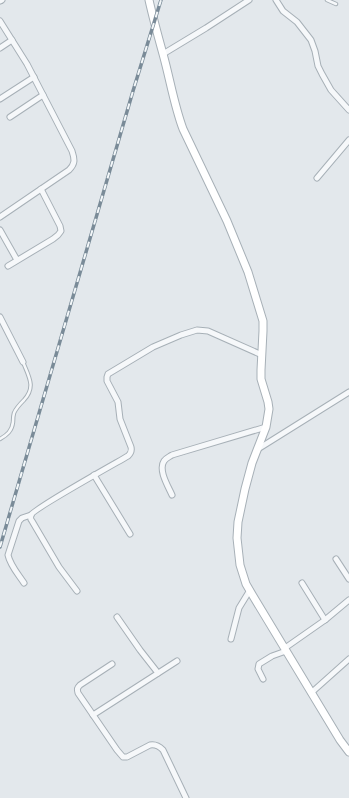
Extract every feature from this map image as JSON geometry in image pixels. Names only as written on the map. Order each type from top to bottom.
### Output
[{"type":"street","points":[[149,0],[152,17],[178,114],[228,221],[248,272],[263,321],[264,331],[261,370],[269,409],[266,427],[252,463],[239,516],[237,538],[240,565],[246,584],[311,693],[349,752]]},
{"type":"street","points":[[163,54],[249,0]]},
{"type":"street","points":[[276,0],[283,11],[297,22],[310,40],[322,74],[332,90],[349,110]]},
{"type":"street","points":[[0,21],[34,77],[72,151],[75,162],[69,170],[0,216]]},
{"type":"street","points":[[0,48],[12,40]]},
{"type":"street","points":[[0,99],[34,77]]},
{"type":"street","points":[[10,117],[43,95]]},
{"type":"street","points":[[317,178],[349,140]]},
{"type":"street","points":[[8,266],[53,239],[61,231],[60,226],[41,189]]},
{"type":"street","points":[[0,230],[17,260]]},
{"type":"street","points":[[0,317],[23,362]]},
{"type":"street","points":[[24,583],[12,566],[8,555],[19,521],[128,456],[132,451],[120,419],[118,402],[107,380],[108,374],[111,371],[141,353],[181,334],[197,330],[208,331],[262,355]]},
{"type":"street","points":[[258,449],[349,392]]},
{"type":"street","points":[[172,495],[162,470],[162,464],[165,459],[172,455],[266,427]]},
{"type":"street","points":[[94,475],[130,534]]},
{"type":"street","points":[[31,515],[32,521],[56,561],[77,591]]},
{"type":"street","points":[[336,559],[349,579]]},
{"type":"street","points":[[302,583],[325,620]]},
{"type":"street","points":[[231,639],[239,608],[250,590]]},
{"type":"street","points":[[263,679],[258,669],[259,664],[286,649],[349,600]]},
{"type":"street","points":[[117,617],[158,673]]},
{"type":"street","points":[[93,715],[176,660]]},
{"type":"street","points":[[311,693],[349,660]]},
{"type":"street","points":[[112,664],[78,687],[78,693],[123,757],[130,756],[150,745],[160,747],[165,752],[186,798]]},
{"type":"lane","points":[[327,0],[336,4]]},
{"type":"lane","points":[[0,439],[11,431],[15,412],[28,396],[30,391],[31,382],[23,362]]},
{"type":"railway","points":[[0,547],[161,0]]}]
